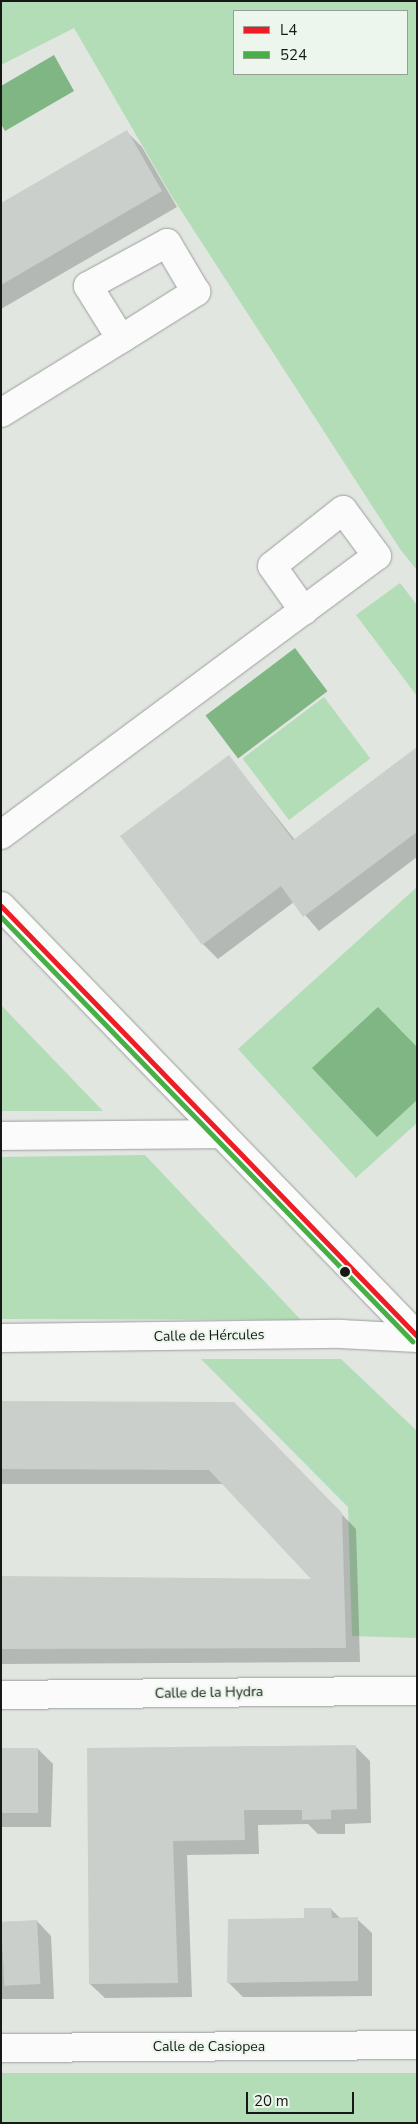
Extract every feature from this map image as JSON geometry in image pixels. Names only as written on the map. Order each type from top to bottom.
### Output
[{"type":"street","points":[[1,413],[120,339]]},
{"type":"street","points":[[1,835],[304,610]]},
{"type":"street","points":[[1,906],[417,1337]]},
{"type":"street","points":[[1,1136],[221,1134]]},
{"type":"street","name":"Calle de Hércules","points":[[1,1338],[341,1334],[417,1337]]},
{"type":"street","name":"Calle de la Hydra","points":[[1,1695],[417,1691]]},
{"type":"street","name":"Calle de Casiopea","points":[[1,2048],[417,2045]]},
{"type":"shaded area","points":[[1,1],[417,1],[417,570],[400,549],[171,195],[74,28],[1,65]]},
{"type":"shaded area","points":[[54,55],[74,91],[5,131],[1,124],[1,86]]},
{"type":"shaded area","points":[[400,583],[417,605],[417,696],[356,615]]},
{"type":"shaded area","points":[[295,648],[327,691],[238,759],[206,715]]},
{"type":"shaded area","points":[[324,697],[370,758],[289,820],[243,758]]},
{"type":"shaded area","points":[[417,887],[417,1123],[356,1178],[238,1049]]},
{"type":"shaded area","points":[[1,1005],[103,1111],[1,1111]]},
{"type":"shaded area","points":[[378,1007],[417,1047],[417,1100],[377,1137],[312,1068]]},
{"type":"shaded area","points":[[145,1155],[301,1320],[1,1319],[1,1157]]},
{"type":"shaded area","points":[[201,1359],[341,1359],[417,1431],[417,1638],[352,1636],[348,1507]]},
{"type":"shaded area","points":[[1,2073],[417,2073],[417,2123],[1,2123]]},
{"type":"building","points":[[127,130],[162,191],[1,285],[1,203]]},
{"type":"building","points":[[417,747],[417,832],[303,917],[281,886],[202,945],[120,836],[229,755],[293,840]]},
{"type":"building","points":[[1,1401],[234,1402],[342,1513],[346,1648],[1,1649],[1,1576],[311,1579],[209,1470],[1,1469]]},
{"type":"building","points":[[356,1745],[357,1809],[331,1810],[331,1819],[302,1820],[302,1810],[244,1810],[245,1840],[173,1841],[178,1983],[89,1984],[87,1748]]},
{"type":"building","points":[[1,1748],[38,1748],[38,1813],[1,1813]]},
{"type":"building","points":[[304,1908],[331,1908],[332,1918],[358,1917],[358,1981],[227,1983],[228,1919],[304,1918]]},
{"type":"building","points":[[37,1920],[40,1984],[4,1986],[1,1922]]},
{"type":"transit line","name":"L4","points":[[1,906],[417,1336]]},
{"type":"transit line","name":"524","points":[[1,917],[412,1341]]}]
